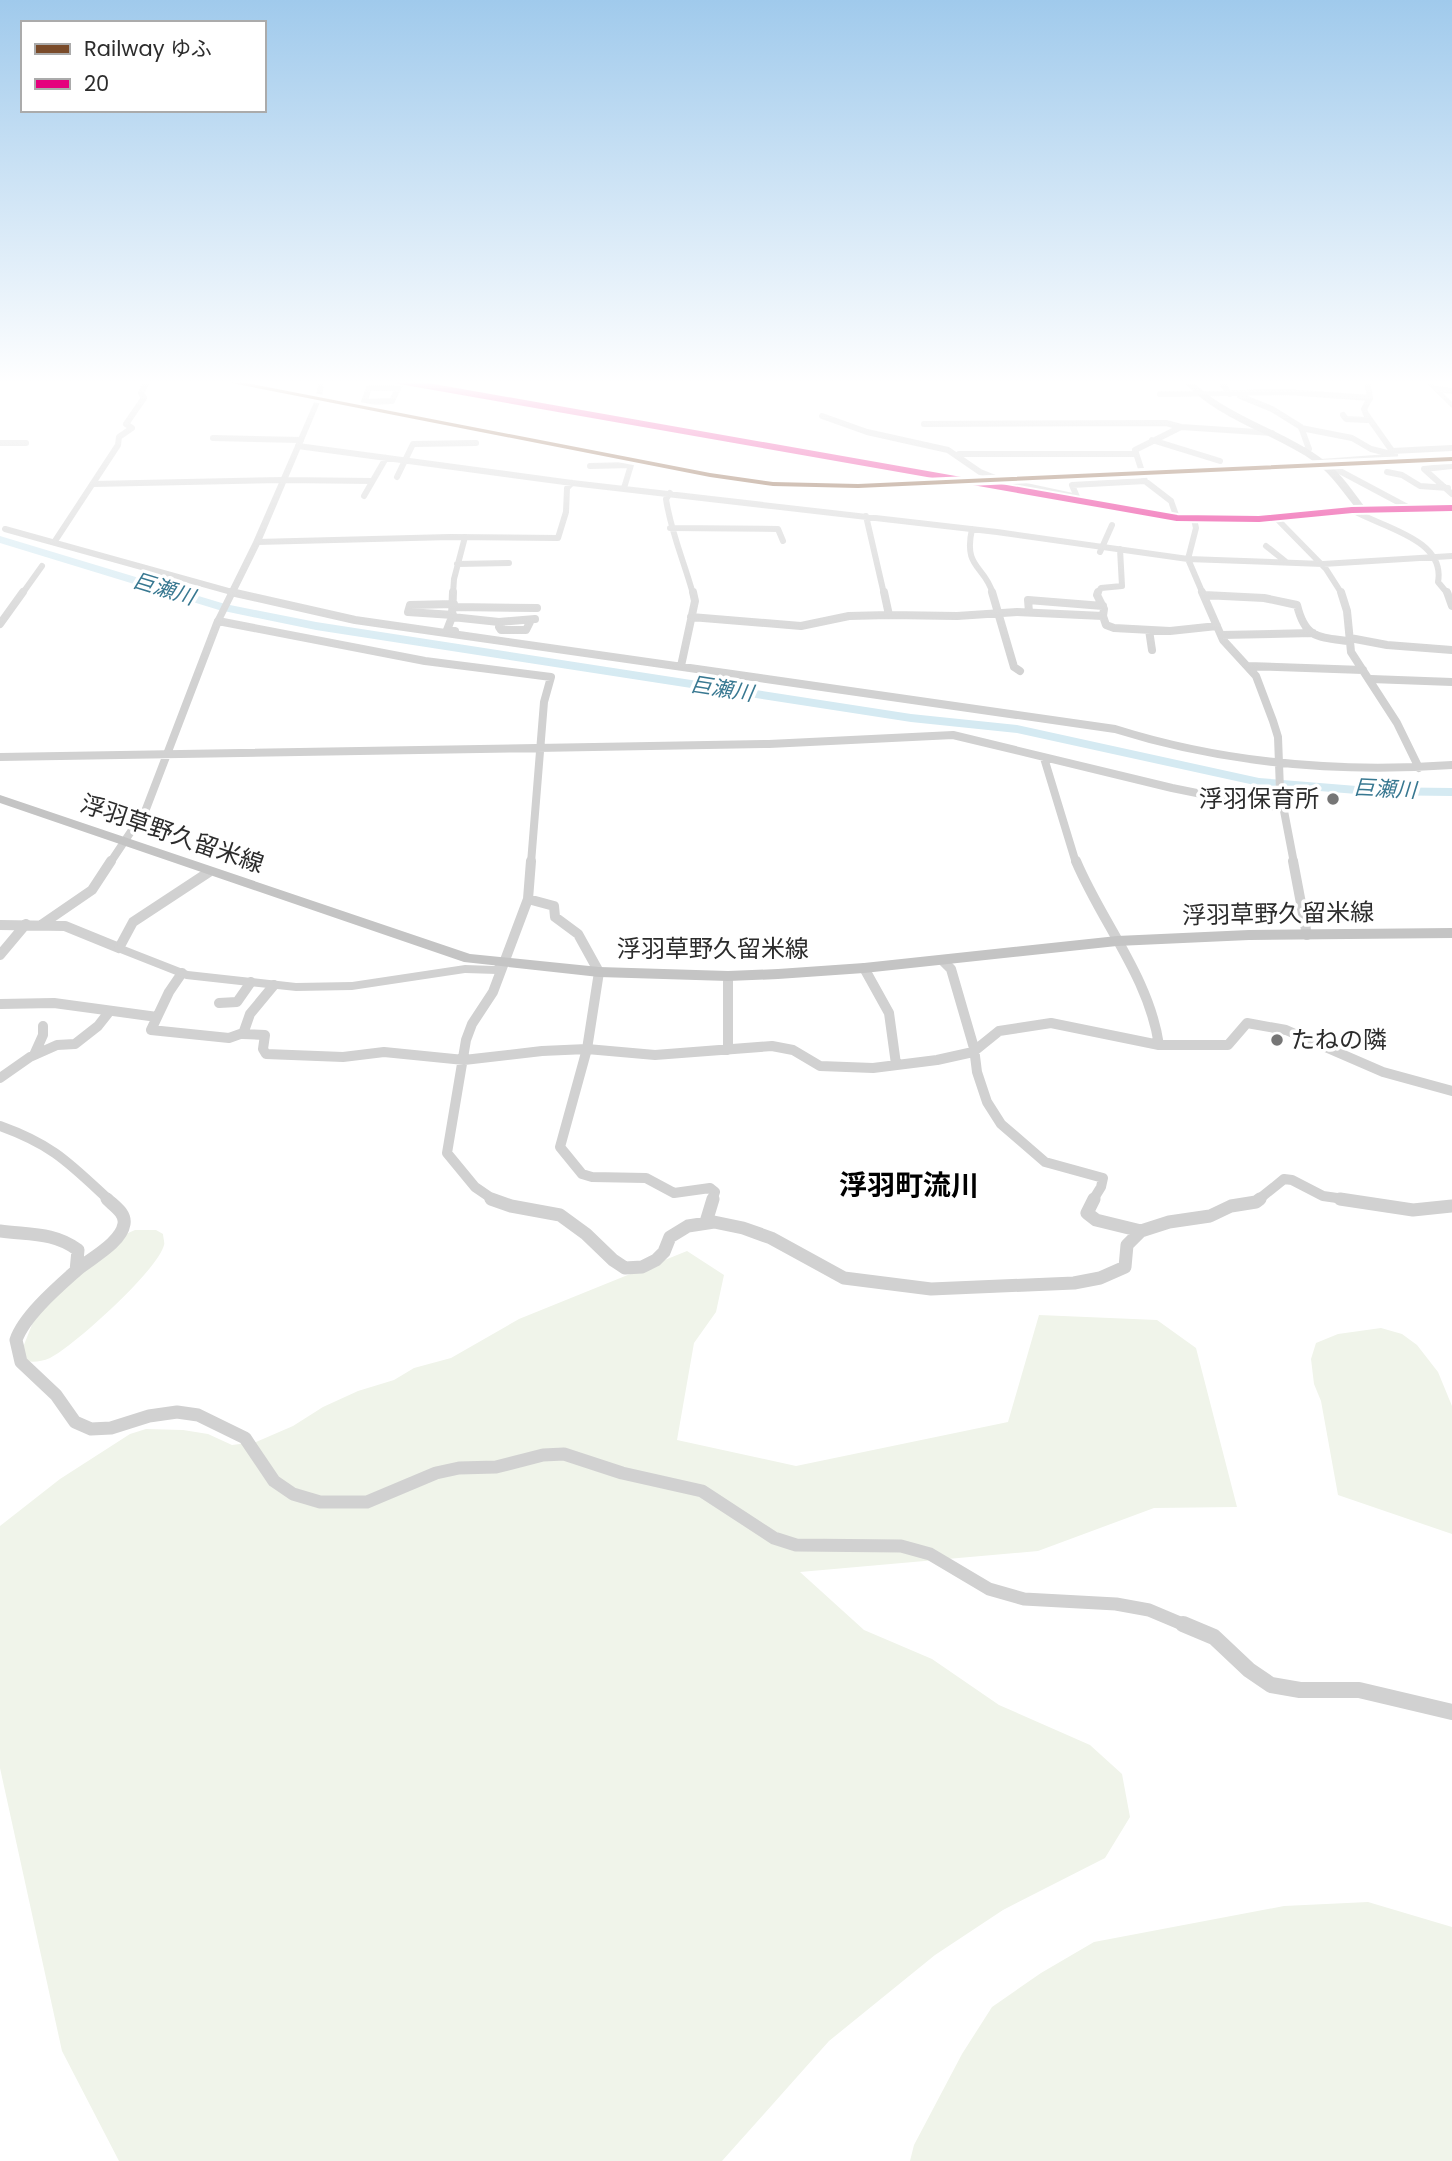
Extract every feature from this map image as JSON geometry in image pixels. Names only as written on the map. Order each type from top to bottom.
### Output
[{"type":"highway","points":[[961,481],[1194,519],[1277,519],[1357,510],[1452,509]]},
{"type":"main road","points":[[1336,481],[1357,510]]},
{"type":"main road","name":"浮羽草野久留米線","points":[[0,799],[469,959],[598,972],[728,976],[863,968],[1116,941],[1452,933]]},
{"type":"street","points":[[55,541],[95,481]]},
{"type":"street","points":[[93,484],[243,481]]},
{"type":"street","points":[[41,925],[92,890],[146,809],[218,621],[257,542],[283,481]]},
{"type":"street","points":[[358,481],[372,481],[364,496]]},
{"type":"street","points":[[557,481],[1102,546]]},
{"type":"street","points":[[624,488],[626,481]]},
{"type":"street","points":[[1005,481],[1078,499]]},
{"type":"street","points":[[1078,499],[1072,485],[1145,481],[1171,500],[1177,518]]},
{"type":"street","points":[[1358,481],[1411,509]]},
{"type":"street","points":[[1412,481],[1420,486],[1450,491]]},
{"type":"street","points":[[257,542],[465,537],[558,538],[566,512],[566,488],[572,483]]},
{"type":"street","points":[[670,493],[666,499],[670,528],[683,558],[695,601],[681,666]]},
{"type":"street","points":[[1357,510],[1382,527],[1418,541],[1440,570],[1438,582],[1450,596],[1448,600],[1452,606]]},
{"type":"street","points":[[866,516],[889,615]]},
{"type":"street","points":[[1194,519],[1196,528],[1188,559],[1221,635],[1256,676],[1278,737],[1280,790],[1307,935]]},
{"type":"street","points":[[1277,519],[1323,564],[1348,609],[1345,611],[1351,627],[1349,639],[1363,670],[1407,737],[1419,768]]},
{"type":"street","points":[[1112,525],[1100,552],[1188,559],[1323,564],[1452,556]]},
{"type":"street","points":[[670,528],[778,528],[783,541]]},
{"type":"street","points":[[5,529],[233,593],[332,616],[918,703],[1115,729],[1209,754],[1316,768],[1419,768],[1452,765]]},
{"type":"street","points":[[972,529],[968,547],[978,572],[989,582],[1014,667],[1020,671]]},
{"type":"street","points":[[447,630],[453,611],[454,579],[465,537]]},
{"type":"street","points":[[1266,546],[1285,561]]},
{"type":"street","points":[[1120,552],[1122,586],[1101,589],[1098,592],[1106,625],[1170,631],[1217,626]]},
{"type":"street","points":[[457,564],[509,563]]},
{"type":"street","points":[[0,624],[42,566]]},
{"type":"street","points":[[1205,595],[1264,598],[1297,605],[1301,620],[1313,633],[1325,640],[1349,639],[1387,645],[1449,649],[1452,659]]},
{"type":"street","points":[[1029,612],[1028,600],[1103,606]]},
{"type":"street","points":[[533,620],[526,630],[519,632],[501,630],[499,627],[503,622],[453,611],[410,606],[408,612],[453,611],[537,608]]},
{"type":"street","points":[[691,617],[801,626],[849,616],[957,616],[1029,612],[1103,616]]},
{"type":"street","points":[[218,621],[331,645],[497,672],[551,677],[544,702],[528,898],[485,1007],[472,1024],[447,1153],[480,1190],[497,1202],[556,1213],[594,1241],[619,1267],[628,1269],[645,1266],[657,1259],[667,1248],[670,1237],[687,1226],[706,1222],[741,1228],[774,1240],[805,1259],[849,1279],[934,1290],[1065,1286],[1113,1274],[1125,1267],[1127,1245],[1141,1231],[1169,1222],[1210,1216],[1231,1206],[1256,1202],[1284,1179],[1292,1180],[1323,1196],[1413,1210],[1452,1206]]},
{"type":"street","points":[[421,629],[426,627],[463,632],[466,636]]},
{"type":"street","points":[[1149,630],[1152,650]]},
{"type":"street","points":[[1221,635],[1313,633]]},
{"type":"street","points":[[1248,666],[1363,670]]},
{"type":"street","points":[[1371,680],[1452,682]]},
{"type":"street","points":[[0,757],[769,744],[953,735],[1185,791],[1256,805],[1283,807]]},
{"type":"street","points":[[1044,758],[1079,869],[1144,993],[1159,1033],[1160,1045]]},
{"type":"street","points":[[119,948],[133,922],[209,872]]},
{"type":"street","points":[[528,898],[554,906],[555,917],[578,933],[598,972],[587,1049],[560,1147],[582,1174],[592,1177],[646,1178],[674,1193],[710,1188],[715,1192],[706,1222]]},
{"type":"street","points":[[0,955],[26,924]]},
{"type":"street","points":[[0,925],[65,926],[182,974],[274,985],[320,988],[352,986],[465,969],[496,970],[504,963]]},
{"type":"street","points":[[942,960],[951,969],[987,1102],[1000,1124],[1045,1162],[1102,1178],[1103,1184],[1088,1205],[1087,1213],[1096,1220],[1141,1231]]},
{"type":"street","points":[[863,968],[888,1006],[893,1022],[896,1064]]},
{"type":"street","points":[[182,974],[169,992],[150,1030],[229,1038],[243,1033],[265,1035],[263,1049],[266,1054],[342,1058],[384,1052],[464,1060],[587,1049],[655,1055],[782,1047],[793,1050],[820,1066],[873,1068],[937,1060],[973,1052],[999,1031],[1051,1023],[1160,1045],[1228,1045],[1247,1023],[1288,1029],[1385,1072],[1426,1086],[1452,1091]]},
{"type":"street","points":[[728,976],[728,1049]]},
{"type":"street","points":[[219,1003],[237,1002],[251,982]]},
{"type":"street","points":[[243,1033],[250,1016],[274,985]]},
{"type":"street","points":[[0,1004],[54,1003],[157,1017]]},
{"type":"street","points":[[0,1078],[34,1055],[57,1045],[75,1044],[98,1026],[109,1012]]},
{"type":"street","points":[[34,1055],[43,1035],[43,1026]]},
{"type":"street","points":[[0,1126],[34,1138],[57,1152],[123,1214],[125,1223],[120,1235],[76,1271],[28,1319],[16,1340],[21,1362],[56,1395],[75,1422],[91,1429],[111,1428],[149,1416],[177,1412],[198,1415],[245,1438],[274,1481],[293,1494],[320,1502],[354,1504],[366,1502],[436,1473],[459,1468],[496,1467],[543,1455],[564,1454],[622,1473],[702,1491],[774,1538],[796,1545],[901,1546],[930,1554],[989,1589],[1024,1598],[1116,1604],[1149,1610],[1214,1637],[1249,1670],[1271,1685],[1300,1690],[1359,1690],[1452,1712]]},
{"type":"street","points":[[0,1231],[46,1234],[71,1244],[78,1250],[76,1271]]},
{"type":"shaded area","points":[[135,1230],[156,1230],[163,1234],[164,1245],[158,1257],[132,1289],[62,1351],[42,1361],[18,1360],[35,1317],[105,1243]]},
{"type":"shaded area","points":[[687,1251],[724,1275],[716,1312],[694,1343],[677,1440],[796,1466],[1008,1422],[1039,1315],[1157,1320],[1196,1348],[1237,1507],[1154,1508],[1038,1551],[800,1572],[864,1630],[932,1659],[999,1705],[1090,1745],[1122,1774],[1130,1817],[1105,1858],[1003,1910],[935,1955],[829,2041],[722,2161],[119,2161],[62,2051],[0,1768],[0,1526],[60,1479],[130,1434],[146,1429],[183,1430],[208,1434],[232,1445],[256,1442],[293,1426],[323,1407],[358,1391],[394,1380],[414,1368],[451,1358],[519,1319]]},
{"type":"shaded area","points":[[1381,1328],[1402,1334],[1417,1345],[1438,1372],[1452,1406],[1452,1534],[1338,1495],[1311,1359],[1316,1343],[1338,1334]]},
{"type":"shaded area","points":[[1368,1902],[1452,1927],[1452,2161],[910,2161],[914,2145],[962,2054],[992,2007],[1041,1973],[1094,1942],[1284,1906]]},
{"type":"waterway","name":"巨瀬川","points":[[0,539],[223,607],[316,626],[911,718],[1017,729],[1259,782],[1369,791],[1452,792]]},
{"type":"rail line","name":"ゆふ","points":[[751,481],[858,486],[971,481]]},
{"type":"transit line","name":"20","points":[[966,481],[1177,518],[1259,519],[1352,510],[1452,508]]},
{"type":"place","name":"浮羽保育所","points":[[1333,799]]},
{"type":"place","name":"たねの隣","points":[[1277,1040]]},
{"type":"district","name":"浮羽町流川","points":[[909,1185]]}]
